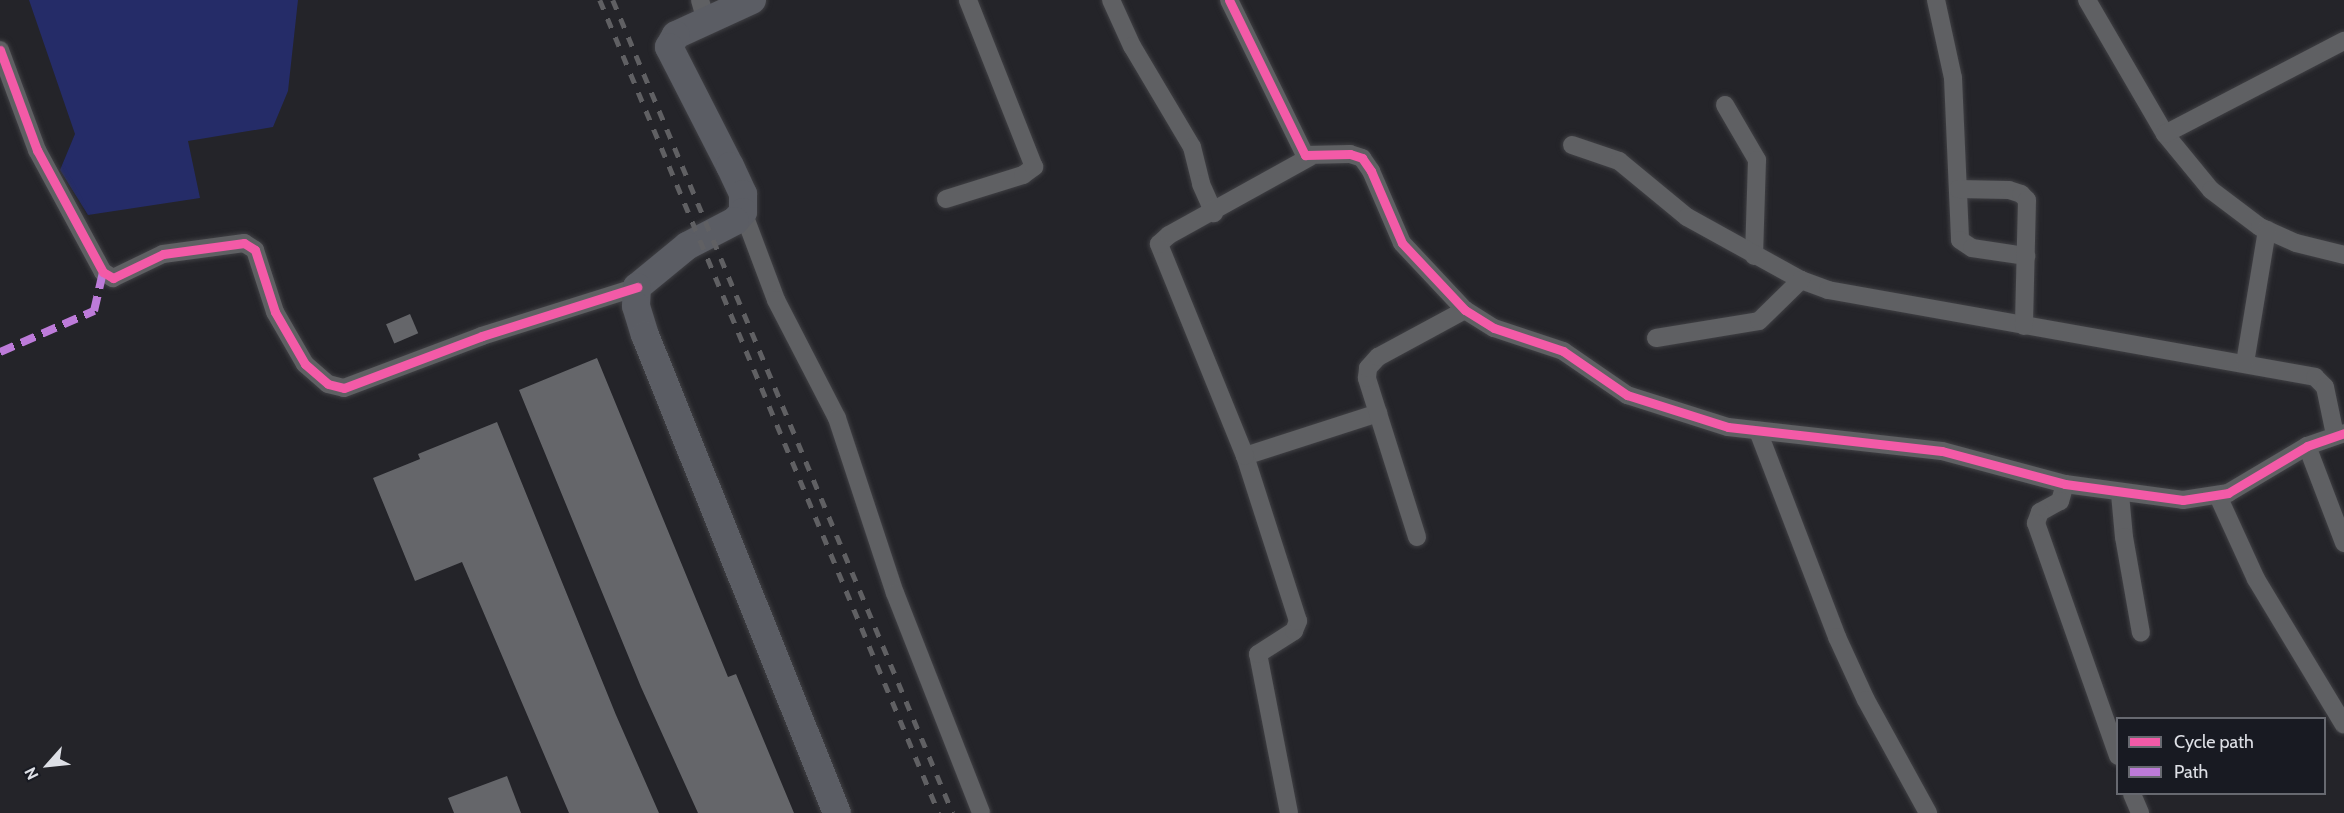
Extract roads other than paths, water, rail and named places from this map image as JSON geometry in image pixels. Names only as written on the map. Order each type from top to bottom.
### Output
[{"type":"main road","points":[[752,0],[703,10],[676,36],[669,47],[730,166],[742,194],[743,212],[735,221],[687,246],[637,287],[636,306],[645,336],[837,813]]},
{"type":"street","points":[[946,199],[1023,175],[1034,167],[968,0]]},
{"type":"street","points":[[1110,0],[1137,54],[1192,147],[1199,178],[1214,213]]},
{"type":"street","points":[[1229,0],[1298,144],[1310,157]]},
{"type":"street","points":[[1936,0],[1953,78],[1962,244],[2026,256]]},
{"type":"street","points":[[2087,0],[2165,134],[2211,190],[2267,230],[2296,243],[2344,255]]},
{"type":"street","points":[[2165,134],[2344,41]]},
{"type":"street","points":[[0,50],[37,150],[103,272],[113,278],[163,254],[244,243],[255,250],[275,312],[305,364],[328,384],[344,388],[483,336],[637,287]]},
{"type":"street","points":[[1725,105],[1757,160],[1754,256]]},
{"type":"street","points":[[1289,813],[1258,654],[1299,625],[1245,456],[1160,247],[1163,238],[1214,213],[1310,157],[1350,154],[1362,158],[1371,171],[1402,243],[1465,310],[1494,328],[1563,351],[1627,395],[1705,421],[1758,431],[1942,451],[2065,484],[2120,494],[2183,500],[2218,496],[2254,480],[2307,446],[2340,434],[2322,381],[2245,363],[1864,299],[1801,280],[1687,217],[1619,161],[1572,145]]},
{"type":"street","points":[[1958,189],[2009,190],[2024,196],[2026,256],[2024,326]]},
{"type":"street","points":[[743,212],[776,300],[845,440],[895,593],[981,813]]},
{"type":"street","points":[[2245,363],[2267,230]]},
{"type":"street","points":[[1656,338],[1759,321],[1801,280]]},
{"type":"street","points":[[1418,537],[1367,378],[1371,363],[1465,310]]},
{"type":"street","points":[[1245,456],[1378,413]]},
{"type":"street","points":[[1758,431],[1837,637],[1866,700],[1928,813]]},
{"type":"street","points":[[2307,446],[2344,543]]},
{"type":"street","points":[[2065,484],[2061,501],[2040,512],[2036,523],[2116,750]]},
{"type":"street","points":[[2120,494],[2124,537],[2141,633]]},
{"type":"street","points":[[2218,496],[2256,579],[2344,725]]},
{"type":"street","points":[[2132,795],[2140,813]]},
{"type":"railway","points":[[600,0],[939,813]]},
{"type":"railway","points":[[613,0],[953,813]]}]
